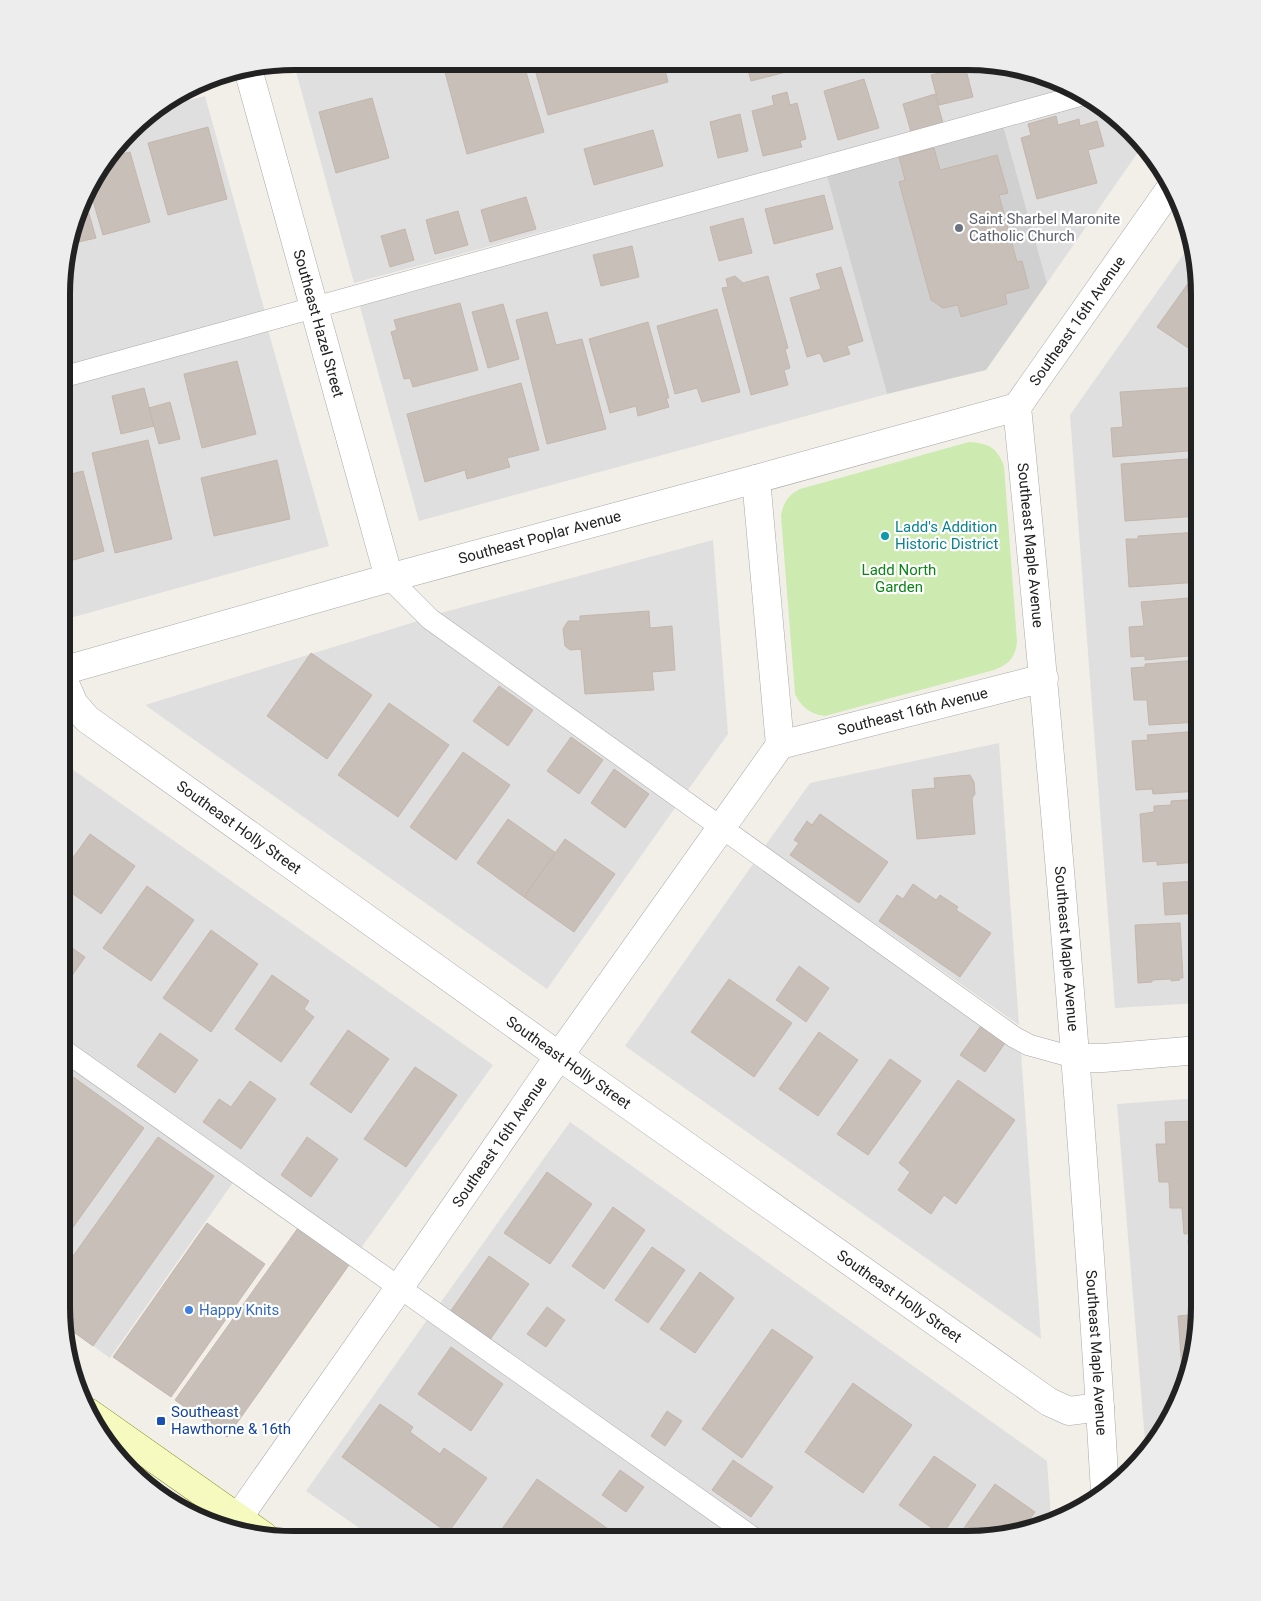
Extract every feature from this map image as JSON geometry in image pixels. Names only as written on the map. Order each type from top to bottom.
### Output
[{"type":"main road","points":[[102,1422],[251,1527]]},
{"type":"street","name":"Southeast Hazel Street","points":[[249,74],[389,578]]},
{"type":"street","name":"Southeast 16th Avenue","points":[[1017,407],[1167,193]]},
{"type":"street","name":"Southeast Poplar Avenue","points":[[70,669],[389,578],[1017,407]]},
{"type":"street","name":"Southeast Maple Avenue","points":[[1017,407],[1044,678],[1076,1058],[1104,1484]]},
{"type":"street","points":[[756,479],[780,745]]},
{"type":"street","name":"Southeast 16th Avenue","points":[[238,1518],[558,1056],[780,745],[1044,678]]},
{"type":"street","name":"Southeast Holly Street","points":[[70,695],[74,704],[87,720],[558,1056],[1049,1402],[1069,1411],[1100,1407]]},
{"type":"street","points":[[1076,1058],[1103,1058],[1191,1051]]},
{"type":"lane","points":[[70,375],[1074,97]]},
{"type":"lane","points":[[389,578],[430,619],[1014,1037],[1029,1045],[1076,1058]]},
{"type":"lane","points":[[70,1055],[744,1531]]},
{"type":"shaded area","points":[[296,70],[981,70],[1011,74],[1063,91],[354,283]]},
{"type":"shaded area","points":[[205,96],[265,312],[70,366],[70,280],[74,250],[87,208],[100,182],[126,146],[146,126],[177,103]]},
{"type":"shaded area","points":[[1084,103],[1115,126],[1139,151],[1047,283],[1003,125]]},
{"type":"shaded area","points":[[1003,125],[1047,283],[986,370],[887,394],[827,176]]},
{"type":"shaded area","points":[[827,176],[887,394],[419,521],[359,303]]},
{"type":"shaded area","points":[[1187,250],[1191,280],[1191,1003],[1115,1008],[1070,415]]},
{"type":"shaded area","points":[[268,330],[329,546],[70,618],[70,385]]},
{"type":"shaded area","points":[[713,540],[728,734],[688,790],[437,614]]},
{"type":"shaded area","points":[[418,621],[677,805],[547,989],[145,705]]},
{"type":"shaded area","points":[[999,743],[1019,1025],[765,846],[810,783]]},
{"type":"shaded area","points":[[70,768],[493,1065],[361,1248],[70,1041]]},
{"type":"shaded area","points":[[753,864],[1021,1052],[1041,1339],[625,1046]]},
{"type":"shaded area","points":[[70,1067],[234,1181],[110,1358],[71,1330]]},
{"type":"shaded area","points":[[1191,1099],[1191,1321],[1187,1351],[1174,1393],[1161,1419],[1145,1443],[1117,1104]]},
{"type":"shaded area","points":[[570,1122],[1047,1461],[1051,1515],[1011,1527],[981,1531],[759,1531],[438,1306]]},
{"type":"shaded area","points":[[427,1320],[728,1531],[364,1531],[306,1491]]},
{"type":"green space","name":"Ladd North Garden","points":[[969,442],[987,445],[995,451],[1004,466],[1017,641],[1013,656],[1004,665],[994,670],[825,716],[811,712],[804,707],[795,694],[781,516],[787,500],[800,489]]},
{"type":"building","points":[[452,70],[525,70],[544,132],[467,154],[445,72]]},
{"type":"building","points":[[535,70],[665,70],[668,82],[548,115]]},
{"type":"building","points":[[748,70],[794,70],[751,81]]},
{"type":"building","points":[[950,70],[966,70],[973,97],[939,105],[931,75]]},
{"type":"building","points":[[864,79],[879,128],[838,140],[824,91]]},
{"type":"building","points":[[787,92],[790,105],[797,103],[806,139],[800,141],[802,147],[763,156],[752,111],[774,105],[772,96]]},
{"type":"building","points":[[935,94],[943,123],[911,132],[903,104]]},
{"type":"building","points":[[372,98],[389,158],[336,173],[319,112]]},
{"type":"building","points":[[740,114],[748,151],[718,158],[710,122]]},
{"type":"building","points":[[1056,116],[1058,125],[1079,119],[1080,126],[1097,121],[1104,146],[1088,150],[1097,183],[1037,199],[1021,138],[1031,135],[1028,124]]},
{"type":"building","points":[[208,127],[227,199],[168,215],[148,143]]},
{"type":"building","points":[[653,130],[663,166],[594,185],[584,149]]},
{"type":"building","name":"Saint Sharbel Maronite Catholic Church","points":[[934,148],[940,170],[997,155],[1008,193],[999,195],[1017,262],[1022,261],[1029,288],[1005,294],[1007,304],[961,317],[958,305],[943,308],[931,300],[899,182],[905,180],[899,157]]},
{"type":"building","points":[[130,152],[150,222],[103,235],[92,197],[119,155]]},
{"type":"building","points":[[824,195],[833,229],[774,244],[765,209]]},
{"type":"building","points":[[526,197],[536,229],[490,242],[481,210]]},
{"type":"building","points":[[87,208],[96,238],[76,243]]},
{"type":"building","points":[[458,211],[468,245],[435,254],[426,220]]},
{"type":"building","points":[[743,218],[752,253],[719,261],[710,227]]},
{"type":"building","points":[[405,229],[414,260],[390,267],[381,236]]},
{"type":"building","points":[[632,246],[639,277],[601,286],[593,255]]},
{"type":"building","points":[[841,267],[863,341],[847,346],[850,354],[824,362],[820,353],[807,357],[790,298],[821,289],[816,274]]},
{"type":"building","points":[[735,276],[743,283],[768,276],[788,348],[785,349],[790,368],[784,370],[788,385],[751,395],[722,288],[728,287],[726,279]]},
{"type":"building","points":[[1191,279],[1191,350],[1157,327]]},
{"type":"building","points":[[460,303],[478,370],[413,387],[410,378],[404,379],[391,332],[397,330],[394,320]]},
{"type":"building","points":[[503,304],[519,359],[488,368],[472,312]]},
{"type":"building","points":[[717,309],[740,392],[702,402],[697,388],[675,394],[657,326]]},
{"type":"building","points":[[547,312],[556,345],[582,339],[606,429],[547,444],[516,320]]},
{"type":"building","points":[[648,322],[669,398],[666,398],[669,407],[638,416],[636,406],[610,413],[589,339]]},
{"type":"building","points":[[237,361],[256,434],[202,448],[184,374]]},
{"type":"building","points":[[521,383],[539,450],[507,458],[510,467],[467,479],[465,470],[425,482],[407,414]]},
{"type":"building","points":[[144,388],[154,426],[121,434],[112,396]]},
{"type":"building","points":[[1191,388],[1191,451],[1113,457],[1111,428],[1123,427],[1120,392]]},
{"type":"building","points":[[170,402],[180,439],[159,444],[149,408]]},
{"type":"building","points":[[148,440],[172,539],[115,553],[92,453]]},
{"type":"building","points":[[1191,459],[1191,517],[1125,521],[1121,464]]},
{"type":"building","points":[[277,460],[290,519],[214,536],[201,478]]},
{"type":"building","points":[[83,471],[104,551],[70,561],[70,474]]},
{"type":"building","points":[[1191,533],[1191,583],[1129,587],[1126,539],[1138,539],[1138,536]]},
{"type":"building","points":[[1191,598],[1191,656],[1145,660],[1145,656],[1131,657],[1129,627],[1144,626],[1141,602]]},
{"type":"building","points":[[649,611],[650,628],[672,626],[675,670],[652,672],[654,690],[585,694],[581,649],[570,650],[565,646],[563,629],[568,621],[580,621],[580,616]]},
{"type":"building","points":[[311,653],[372,695],[327,759],[267,716]]},
{"type":"building","points":[[1191,661],[1191,723],[1149,725],[1147,700],[1134,700],[1131,668],[1145,667],[1145,664]]},
{"type":"building","points":[[499,686],[533,710],[508,746],[473,721]]},
{"type":"building","points":[[389,703],[449,745],[398,817],[338,775]]},
{"type":"building","points":[[1191,732],[1191,792],[1153,794],[1152,789],[1136,790],[1132,741],[1148,740],[1147,735]]},
{"type":"building","points":[[571,737],[603,760],[579,794],[547,771]]},
{"type":"building","points":[[463,752],[510,785],[456,860],[410,827]]},
{"type":"building","points":[[614,769],[649,794],[625,828],[591,803]]},
{"type":"building","points":[[970,775],[974,782],[975,794],[972,798],[975,834],[917,839],[912,790],[935,788],[934,778]]},
{"type":"building","points":[[1191,800],[1191,863],[1157,865],[1157,861],[1143,862],[1140,814],[1154,812],[1154,806],[1171,805],[1171,801]]},
{"type":"building","points":[[820,814],[888,862],[859,903],[790,855],[799,843],[794,840],[807,821],[812,825]]},
{"type":"building","points":[[508,819],[556,853],[524,897],[477,863]]},
{"type":"building","points":[[90,834],[135,866],[101,914],[70,892],[70,862]]},
{"type":"building","points":[[565,839],[615,874],[574,932],[524,897]]},
{"type":"building","points":[[1191,881],[1191,913],[1165,915],[1163,883]]},
{"type":"building","points":[[913,884],[936,900],[940,895],[958,907],[956,910],[991,933],[960,977],[879,921],[897,895],[903,899]]},
{"type":"building","points":[[147,886],[194,920],[151,981],[103,948]]},
{"type":"building","points":[[1180,923],[1183,978],[1171,981],[1171,979],[1152,980],[1152,982],[1138,983],[1135,925]]},
{"type":"building","points":[[211,930],[258,964],[211,1032],[163,998]]},
{"type":"building","points":[[70,947],[85,957],[70,979]]},
{"type":"building","points":[[799,966],[829,988],[806,1022],[776,1000]]},
{"type":"building","points":[[272,975],[309,1001],[304,1009],[314,1017],[281,1062],[235,1029]]},
{"type":"building","points":[[729,979],[792,1023],[754,1077],[691,1032]]},
{"type":"building","points":[[981,1026],[1005,1043],[985,1072],[960,1055]]},
{"type":"building","points":[[348,1030],[389,1059],[351,1113],[310,1084]]},
{"type":"building","points":[[819,1032],[858,1060],[818,1116],[779,1089]]},
{"type":"building","points":[[160,1033],[198,1060],[175,1093],[137,1066]]},
{"type":"building","points":[[890,1059],[921,1081],[868,1155],[837,1134]]},
{"type":"building","points":[[415,1067],[457,1095],[406,1167],[364,1139]]},
{"type":"building","points":[[70,1075],[144,1128],[70,1231]]},
{"type":"building","points":[[958,1080],[1015,1120],[956,1204],[944,1195],[931,1214],[898,1190],[910,1172],[899,1163]]},
{"type":"building","points":[[250,1081],[276,1099],[241,1149],[203,1122],[219,1099],[231,1107]]},
{"type":"building","points":[[1191,1121],[1191,1234],[1184,1234],[1182,1208],[1170,1208],[1169,1182],[1159,1182],[1156,1144],[1166,1144],[1165,1122]]},
{"type":"building","points":[[158,1137],[214,1176],[93,1346],[71,1330],[70,1260]]},
{"type":"building","points":[[307,1137],[338,1159],[311,1197],[281,1175]]},
{"type":"building","points":[[547,1172],[592,1204],[550,1264],[504,1233]]},
{"type":"building","points":[[613,1207],[645,1230],[604,1289],[572,1266]]},
{"type":"building","name":"Happy Knits","points":[[207,1223],[265,1264],[171,1397],[113,1357]]},
{"type":"building","points":[[298,1228],[349,1265],[227,1437],[175,1400]]},
{"type":"building","points":[[1188,1240],[1191,1240],[1191,1277]]},
{"type":"building","points":[[652,1247],[685,1270],[648,1323],[615,1300]]},
{"type":"building","points":[[489,1256],[529,1284],[489,1341],[450,1312]]},
{"type":"building","points":[[700,1272],[734,1298],[695,1353],[660,1329]]},
{"type":"building","points":[[547,1307],[565,1320],[546,1347],[527,1334]]},
{"type":"building","points":[[1191,1315],[1187,1351],[1182,1369],[1178,1316]]},
{"type":"building","points":[[772,1329],[813,1357],[742,1458],[702,1429]]},
{"type":"building","points":[[451,1347],[503,1384],[471,1431],[418,1394]]},
{"type":"building","points":[[853,1383],[912,1425],[863,1493],[805,1452]]},
{"type":"building","points":[[380,1404],[413,1427],[410,1432],[440,1454],[444,1448],[487,1478],[449,1531],[445,1531],[342,1457]]},
{"type":"building","points":[[667,1411],[682,1421],[665,1446],[651,1436]]},
{"type":"building","points":[[934,1456],[976,1485],[945,1531],[936,1531],[899,1505]]},
{"type":"building","points":[[733,1460],[773,1487],[751,1517],[712,1490]]},
{"type":"building","points":[[620,1470],[644,1487],[626,1512],[602,1495]]},
{"type":"building","points":[[537,1479],[611,1531],[501,1531]]},
{"type":"building","points":[[995,1484],[1035,1512],[1028,1522],[1011,1527],[981,1531],[962,1531]]},
{"type":"place","name":"Saint Sharbel Maronite Catholic Church","points":[[959,228]]},
{"type":"place","name":"Ladd's Addition Historic District","points":[[885,536]]},
{"type":"place","name":"Happy Knits","points":[[189,1310]]},
{"type":"place","name":"Southeast Hawthorne & 16th","points":[[161,1421]]}]
